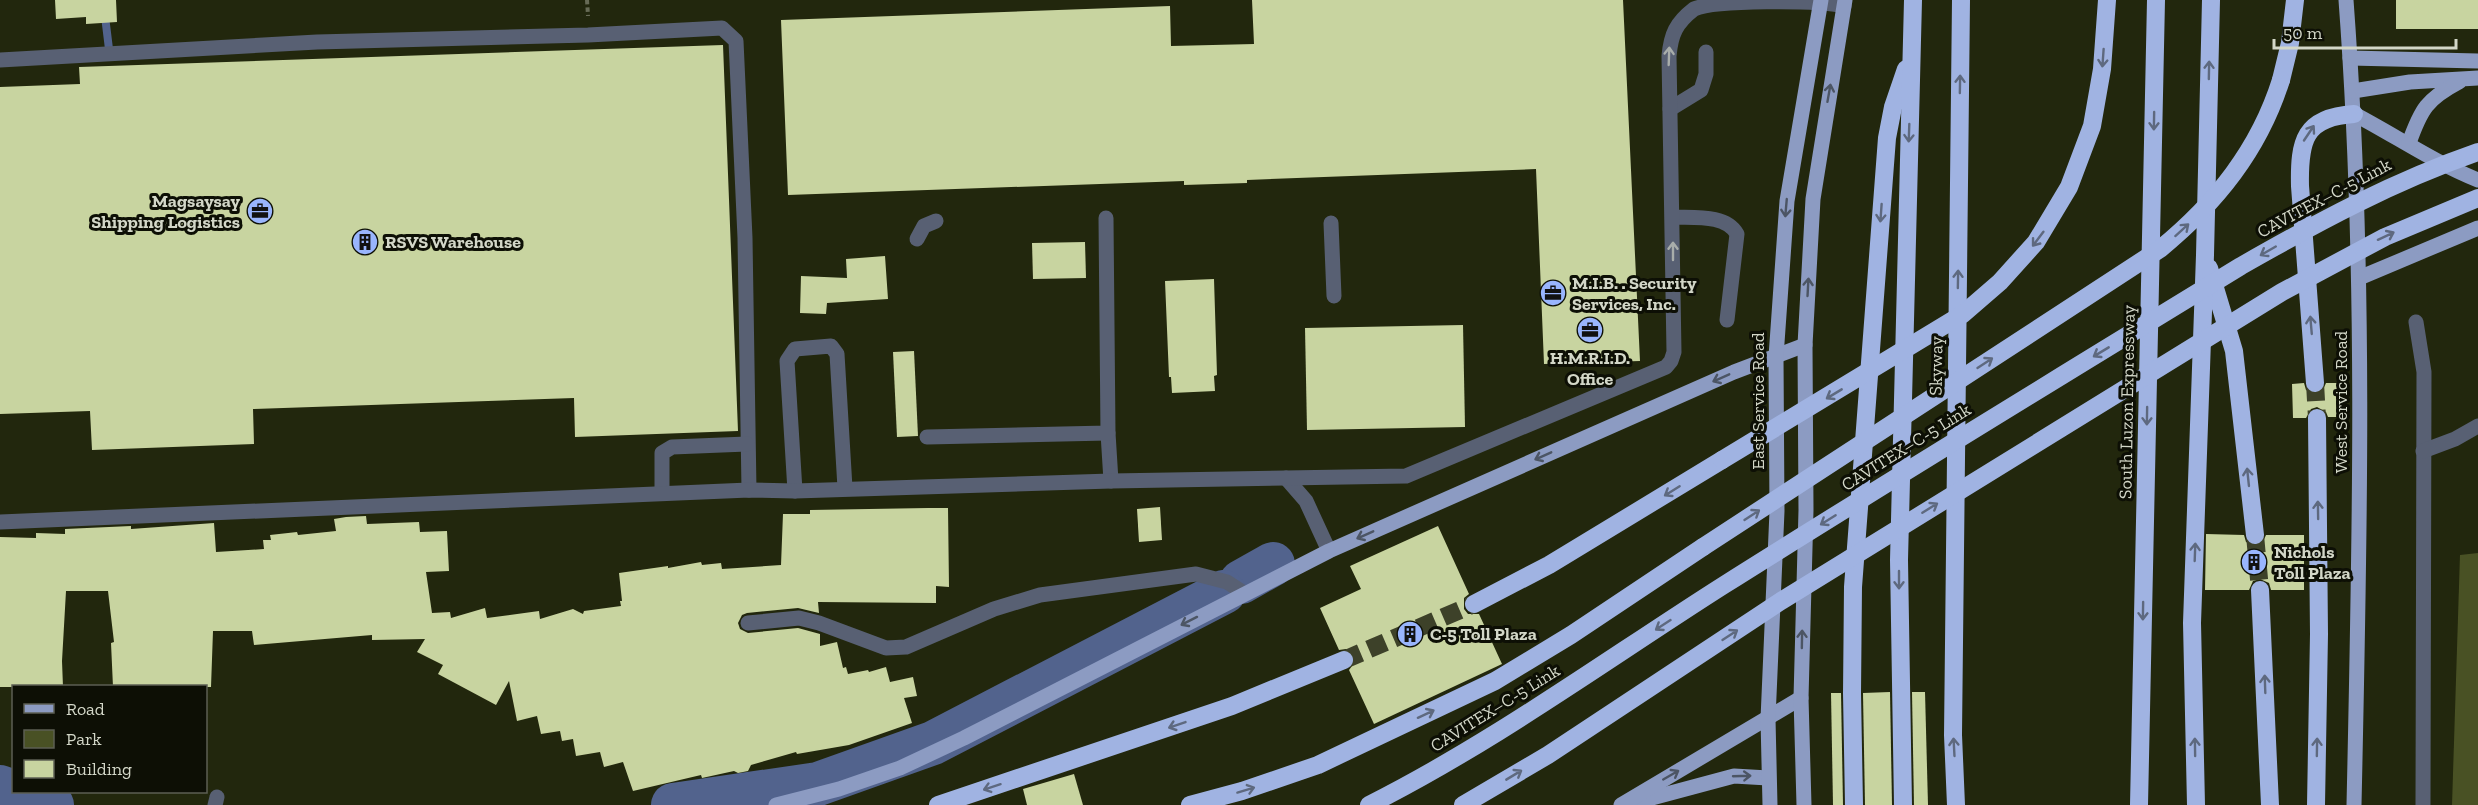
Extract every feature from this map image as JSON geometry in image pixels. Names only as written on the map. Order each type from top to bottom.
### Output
[{"type":"highway","name":"Skyway","points":[[1903,805],[1899,560],[1913,0]]},
{"type":"highway","name":"Skyway","points":[[1956,805],[1953,735],[1961,0]]},
{"type":"highway","points":[[1474,604],[1549,565],[1963,314],[2000,282],[2036,242],[2069,187],[2092,126],[2102,69],[2107,0]]},
{"type":"highway","name":"South Luzon Expressway","points":[[2139,805],[2157,0]]},
{"type":"highway","points":[[2196,805],[2192,623],[2211,0]]},
{"type":"highway","points":[[1190,805],[1242,791],[1318,765],[1495,681],[1571,635],[2137,265],[2181,231],[2216,196],[2241,165],[2266,122],[2283,73],[2295,0]]},
{"type":"highway","name":"Skyway","points":[[1854,805],[1853,587],[1887,138],[1893,107],[1911,54]]},
{"type":"highway","points":[[2315,383],[2300,186],[2300,158],[2306,135],[2312,126],[2331,117],[2355,114]]},
{"type":"highway","name":"CAVITEX–C-5 Link","points":[[1369,805],[1434,771],[1503,729],[1731,581],[2241,266],[2314,224],[2396,184],[2478,152]]},
{"type":"highway","points":[[1463,805],[1548,755],[1790,596],[2282,292],[2385,237],[2478,198]]},
{"type":"highway","points":[[2205,255],[2234,351],[2255,535]]},
{"type":"highway","points":[[2316,805],[2319,634],[2317,418]]},
{"type":"highway","points":[[2260,590],[2270,805]]},
{"type":"highway","points":[[938,805],[1232,706],[1344,660]]},
{"type":"main road","name":"East Service Road","points":[[1770,805],[1768,719],[1777,511],[1776,357],[1786,201],[1820,0]]},
{"type":"main road","name":"West Service Road","points":[[2346,0],[2355,114],[2359,278],[2360,532],[2354,805]]},
{"type":"main road","points":[[1804,805],[1801,698],[1806,510],[1805,345],[1813,199],[1845,3]]},
{"type":"main road","points":[[2350,58],[2478,61]]},
{"type":"main road","points":[[2353,91],[2410,82],[2462,81],[2478,78]]},
{"type":"main road","points":[[2409,143],[2425,106],[2437,94],[2462,81]]},
{"type":"main road","points":[[2355,114],[2455,170],[2478,180]]},
{"type":"main road","points":[[2359,278],[2478,228]]},
{"type":"main road","points":[[776,805],[839,789],[900,768],[975,733],[1244,593],[1329,552],[1734,372],[1805,345]]},
{"type":"main road","points":[[1623,805],[1801,698]]},
{"type":"main road","points":[[1623,805],[1734,776],[1768,778]]},
{"type":"street","points":[[0,522],[749,490],[795,491],[1111,481],[1406,476],[1666,368],[1674,352],[1669,56],[1671,36],[1678,25],[1695,8],[1730,0],[1820,0],[1845,3]]},
{"type":"street","points":[[0,60],[317,42],[588,35],[722,28],[736,41],[745,238],[749,490]]},
{"type":"street","points":[[1670,109],[1701,90],[1706,74],[1706,52]]},
{"type":"street","points":[[1673,217],[1725,221],[1733,226],[1737,234],[1727,320]]},
{"type":"street","points":[[1106,218],[1108,433],[1111,481]]},
{"type":"street","points":[[917,239],[924,226],[936,221]]},
{"type":"street","points":[[1331,223],[1334,296]]},
{"type":"street","points":[[2416,322],[2424,372],[2422,451],[2423,805]]},
{"type":"street","points":[[795,491],[788,361],[795,349],[831,346],[837,354],[845,488]]},
{"type":"street","points":[[2422,451],[2455,439],[2478,426]]},
{"type":"street","points":[[927,436],[1108,433]]},
{"type":"street","points":[[662,493],[662,453],[667,449],[747,444]]},
{"type":"street","points":[[1286,478],[1306,501],[1329,552]]},
{"type":"street","points":[[748,623],[799,618],[886,648],[906,647],[994,609],[1040,596],[1196,574],[1227,582],[1244,593]]},
{"type":"green space","points":[[2478,553],[2478,805],[2452,805],[2460,555]]},
{"type":"building","points":[[55,0],[116,0],[117,22],[86,24],[86,17],[56,19]]},
{"type":"building","points":[[1252,0],[1623,0],[1640,361],[1544,364],[1536,169],[1247,180],[1247,183],[1184,185],[1184,181],[788,195],[781,20],[1170,6],[1171,46],[1254,44]]},
{"type":"building","points":[[2396,0],[2478,0],[2478,29],[2396,29]]},
{"type":"building","name":"RSVS Warehouse","points":[[723,45],[738,431],[575,437],[574,398],[253,409],[254,444],[92,450],[90,411],[0,414],[0,87],[80,84],[79,67]]},
{"type":"building","points":[[1085,242],[1086,278],[1033,279],[1032,243]]},
{"type":"building","points":[[885,256],[888,299],[827,303],[826,314],[800,313],[801,276],[847,278],[846,259]]},
{"type":"building","points":[[1214,279],[1217,375],[1214,376],[1215,391],[1172,393],[1171,377],[1169,377],[1165,281]]},
{"type":"building","points":[[1463,325],[1465,427],[1307,430],[1305,328]]},
{"type":"building","points":[[914,351],[918,436],[897,437],[893,352]]},
{"type":"building","points":[[2304,383],[2306,390],[2315,394],[2322,392],[2326,383],[2343,383],[2343,417],[2328,417],[2326,412],[2317,407],[2311,409],[2306,418],[2293,418],[2292,384]]},
{"type":"building","points":[[1160,507],[1162,540],[1139,542],[1137,509]]},
{"type":"building","points":[[948,508],[949,587],[936,586],[936,603],[818,602],[819,613],[798,608],[742,615],[738,623],[740,629],[748,633],[798,628],[820,634],[820,646],[837,642],[843,668],[846,667],[848,674],[868,670],[869,672],[886,667],[890,682],[913,677],[917,696],[904,698],[912,723],[849,745],[797,754],[796,752],[751,765],[748,771],[738,773],[734,771],[702,778],[701,775],[633,791],[623,762],[604,767],[600,752],[576,756],[573,739],[562,741],[560,731],[541,734],[537,716],[517,721],[509,681],[496,705],[438,674],[443,665],[417,652],[425,639],[372,640],[372,635],[254,645],[252,631],[213,631],[211,687],[207,685],[113,685],[111,643],[114,642],[108,591],[66,591],[63,685],[0,687],[0,537],[36,538],[36,533],[65,534],[65,529],[131,526],[131,529],[214,523],[216,552],[264,549],[263,540],[271,540],[270,535],[336,531],[334,519],[346,517],[366,516],[367,524],[419,522],[420,532],[447,531],[449,571],[426,572],[432,613],[450,612],[451,618],[485,608],[487,618],[539,611],[540,619],[573,609],[583,614],[584,611],[621,606],[619,573],[701,562],[702,565],[721,563],[722,569],[781,565],[783,514],[810,514],[810,510]]},
{"type":"building","name":"C-5 Toll Plaza","points":[[1438,526],[1469,594],[1464,598],[1464,609],[1468,614],[1479,614],[1502,664],[1374,724],[1349,670],[1355,662],[1354,655],[1346,649],[1339,650],[1320,608],[1361,589],[1350,566]]},
{"type":"building","name":"Nichols Toll Plaza","points":[[2206,534],[2244,535],[2246,542],[2256,546],[2262,544],[2266,535],[2304,535],[2304,590],[2271,590],[2269,583],[2260,579],[2253,581],[2249,590],[2205,590]]},
{"type":"building","points":[[1890,692],[1892,805],[1865,805],[1863,693]]},
{"type":"building","points":[[1912,692],[1925,692],[1928,805],[1914,805]]},
{"type":"building","points":[[1831,693],[1841,693],[1843,805],[1833,805]]},
{"type":"building","points":[[1074,774],[1083,805],[1027,805],[1023,789]]},
{"type":"waterway","points":[[103,0],[109,49]]},
{"type":"waterway","points":[[1241,582],[1273,564]]},
{"type":"waterway","points":[[673,805],[818,784],[933,743],[1224,592]]},
{"type":"waterway","points":[[0,787],[12,791]]},
{"type":"waterway","points":[[17,793],[52,805]]},
{"type":"tunnel","points":[[2315,383],[2317,418]]},
{"type":"tunnel","points":[[2255,535],[2260,590]]},
{"type":"tunnel","points":[[1344,660],[1474,604]]},
{"type":"place","name":"Magsaysay Shipping Logistics","points":[[260,211]]},
{"type":"place","name":"RSVS Warehouse","points":[[365,242]]},
{"type":"place","name":"M.I.B. . Security Services, Inc.","points":[[1553,293]]},
{"type":"place","name":"H.M.R.I.D. Office","points":[[1590,330]]},
{"type":"place","name":"Nichols Toll Plaza","points":[[2254,562]]},
{"type":"place","name":"C-5 Toll Plaza","points":[[1410,634]]}]
